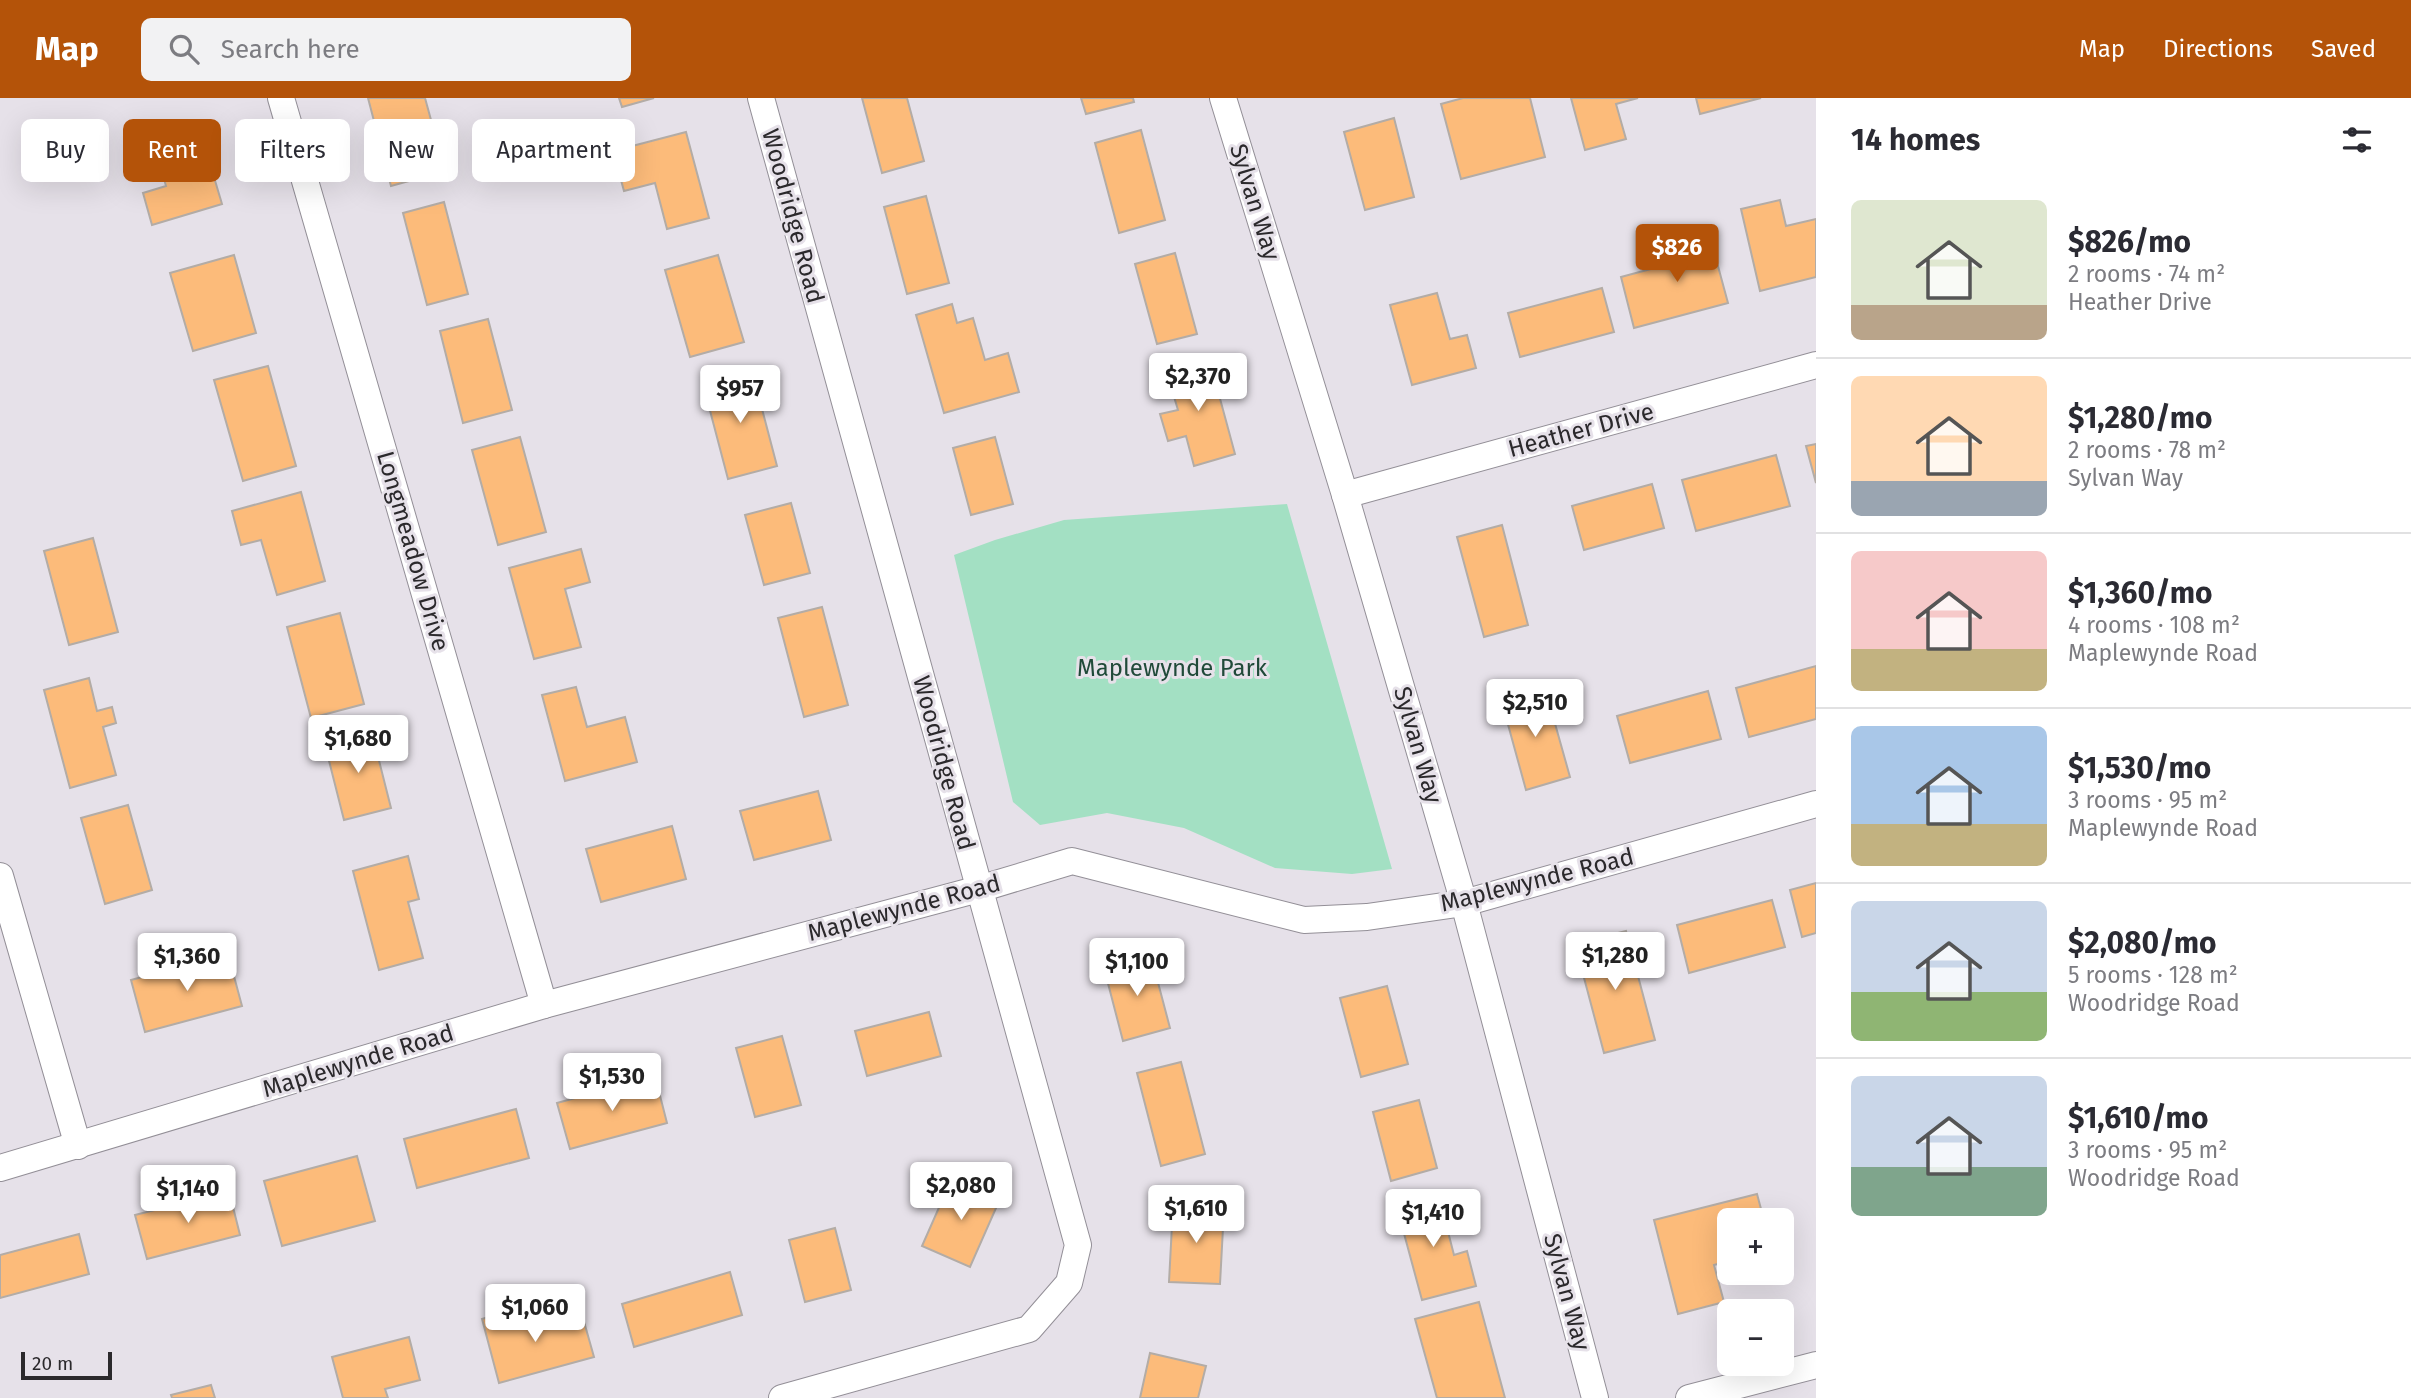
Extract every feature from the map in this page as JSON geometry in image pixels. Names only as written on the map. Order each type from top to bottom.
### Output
[{"type":"street","name":"Longmeadow Drive","points":[[281,98],[544,1004]]},
{"type":"street","name":"Woodridge Road","points":[[761,98],[1078,1245],[1069,1283],[1029,1329],[782,1398]]},
{"type":"street","name":"Sylvan Way","points":[[1223,98],[1345,495],[1464,903],[1595,1398]]},
{"type":"street","name":"Heather Drive","points":[[1345,495],[1816,365]]},
{"type":"street","name":"Maplewynde Road","points":[[0,1168],[544,1004],[979,889],[1072,861],[1304,920],[1367,917],[1464,903],[1816,804]]},
{"type":"street","points":[[0,876],[78,1146]]},
{"type":"street","points":[[1689,1398],[1816,1365]]},
{"type":"green space","name":"Maplewynde Park","points":[[1287,504],[1392,869],[1352,874],[1275,868],[1184,828],[1107,813],[1040,825],[1013,802],[954,555],[1064,520]]},
{"type":"building","points":[[368,98],[425,98],[431,119],[373,119]]},
{"type":"building","points":[[619,98],[654,98],[622,107]]},
{"type":"building","points":[[862,98],[907,98],[924,161],[882,173]]},
{"type":"building","points":[[1081,98],[1133,98],[1134,102],[1086,114]]},
{"type":"building","points":[[1463,98],[1530,98],[1545,157],[1461,179],[1441,104]]},
{"type":"building","points":[[1571,98],[1638,98],[1616,104],[1626,139],[1585,150]]},
{"type":"building","points":[[1696,98],[1761,98],[1700,114]]},
{"type":"building","points":[[1394,118],[1414,197],[1365,210],[1344,132]]},
{"type":"building","points":[[1141,130],[1165,220],[1119,233],[1095,143]]},
{"type":"building","points":[[686,132],[709,218],[667,229],[655,183],[624,191],[622,182],[635,182],[635,145]]},
{"type":"building","points":[[165,182],[215,182],[222,204],[152,225],[143,193],[166,186]]},
{"type":"building","points":[[390,182],[405,182],[391,186]]},
{"type":"building","points":[[926,196],[949,283],[907,294],[884,207]]},
{"type":"building","points":[[1780,200],[1786,226],[1816,219],[1816,277],[1760,291],[1741,209]]},
{"type":"building","points":[[444,202],[468,294],[427,305],[403,213]]},
{"type":"building","points":[[1709,233],[1728,303],[1634,328],[1621,277],[1673,263],[1668,244]]},
{"type":"building","points":[[1175,253],[1197,334],[1157,344],[1135,264]]},
{"type":"building","points":[[234,255],[256,333],[193,351],[170,273]]},
{"type":"building","points":[[718,255],[744,342],[690,357],[665,270]]},
{"type":"building","points":[[1602,288],[1614,332],[1520,357],[1508,313]]},
{"type":"building","points":[[1437,293],[1450,339],[1467,335],[1476,368],[1412,385],[1390,305]]},
{"type":"building","points":[[952,304],[957,323],[973,318],[985,360],[1008,353],[1019,392],[944,413],[916,315]]},
{"type":"building","points":[[488,319],[512,410],[463,423],[440,331]]},
{"type":"building","points":[[1209,358],[1235,454],[1194,466],[1186,436],[1168,441],[1160,414],[1178,410],[1166,370]]},
{"type":"building","points":[[268,366],[296,466],[243,481],[214,380]]},
{"type":"building","points":[[752,371],[777,466],[728,479],[703,384]]},
{"type":"building","points":[[520,437],[546,532],[498,545],[472,450]]},
{"type":"building","points":[[995,437],[1013,504],[971,515],[953,448]]},
{"type":"building","points":[[1816,444],[1816,483],[1806,446]]},
{"type":"building","points":[[1776,455],[1790,506],[1696,531],[1682,480]]},
{"type":"building","points":[[1652,484],[1664,528],[1584,550],[1572,506]]},
{"type":"building","points":[[301,492],[325,581],[277,595],[261,540],[241,545],[232,511]]},
{"type":"building","points":[[791,503],[810,573],[764,585],[745,515]]},
{"type":"building","points":[[1502,525],[1528,625],[1484,637],[1457,537]]},
{"type":"building","points":[[93,538],[118,632],[69,645],[44,551]]},
{"type":"building","points":[[581,549],[590,582],[565,589],[581,647],[534,659],[509,568]]},
{"type":"building","points":[[822,607],[848,705],[804,717],[778,618]]},
{"type":"building","points":[[340,613],[364,704],[311,718],[287,627]]},
{"type":"building","points":[[1816,666],[1816,719],[1749,737],[1736,688]]},
{"type":"building","points":[[89,678],[97,711],[112,707],[116,723],[103,727],[116,775],[70,788],[44,690]]},
{"type":"building","points":[[576,687],[587,727],[625,717],[637,762],[565,781],[542,695]]},
{"type":"building","points":[[1545,688],[1570,777],[1526,790],[1501,699]]},
{"type":"building","points":[[1708,691],[1721,739],[1630,763],[1617,716]]},
{"type":"building","points":[[371,729],[391,808],[344,820],[324,741]]},
{"type":"building","points":[[818,791],[831,840],[754,860],[740,811]]},
{"type":"building","points":[[128,805],[152,890],[105,904],[81,818]]},
{"type":"building","points":[[672,826],[686,879],[601,902],[586,849]]},
{"type":"building","points":[[408,856],[419,899],[408,902],[423,958],[379,970],[353,871]]},
{"type":"building","points":[[1816,883],[1816,933],[1802,937],[1790,890]]},
{"type":"building","points":[[1772,900],[1785,947],[1689,973],[1677,925]]},
{"type":"building","points":[[1626,931],[1655,1040],[1604,1053],[1575,944]]},
{"type":"building","points":[[228,954],[242,1006],[145,1032],[131,980]]},
{"type":"building","points":[[1151,956],[1170,1028],[1123,1041],[1104,968]]},
{"type":"building","points":[[1387,986],[1408,1064],[1361,1077],[1340,998]]},
{"type":"building","points":[[929,1012],[941,1056],[867,1076],[855,1031]]},
{"type":"building","points":[[782,1036],[801,1105],[755,1117],[736,1048]]},
{"type":"building","points":[[1181,1062],[1205,1154],[1161,1166],[1137,1073]]},
{"type":"building","points":[[655,1076],[667,1123],[570,1149],[557,1103]]},
{"type":"building","points":[[1419,1100],[1437,1168],[1391,1181],[1373,1112]]},
{"type":"building","points":[[516,1109],[529,1158],[417,1188],[404,1139]]},
{"type":"building","points":[[357,1156],[375,1221],[282,1246],[264,1181]]},
{"type":"building","points":[[952,1178],[1000,1199],[970,1267],[922,1246]]},
{"type":"building","points":[[229,1191],[240,1235],[147,1259],[135,1215]]},
{"type":"building","points":[[1438,1193],[1454,1255],[1467,1251],[1476,1286],[1422,1300],[1396,1204]]},
{"type":"building","points":[[1757,1194],[1761,1208],[1717,1208],[1717,1264],[1714,1265],[1717,1285],[1719,1285],[1723,1299],[1717,1299],[1717,1304],[1678,1314],[1654,1220]]},
{"type":"building","points":[[1173,1206],[1224,1209],[1220,1284],[1169,1282]]},
{"type":"building","points":[[835,1228],[851,1290],[805,1302],[789,1240]]},
{"type":"building","points":[[79,1234],[89,1274],[0,1298],[0,1255]]},
{"type":"building","points":[[730,1272],[742,1315],[634,1347],[622,1304]]},
{"type":"building","points":[[1479,1302],[1505,1398],[1437,1398],[1415,1319]]},
{"type":"building","points":[[518,1308],[524,1327],[581,1311],[594,1357],[499,1383],[482,1319]]},
{"type":"building","points":[[409,1337],[420,1380],[385,1389],[388,1398],[343,1398],[332,1357]]},
{"type":"building","points":[[1150,1353],[1206,1366],[1198,1398],[1140,1398]]},
{"type":"building","points":[[211,1385],[215,1398],[172,1398],[171,1395]]}]
